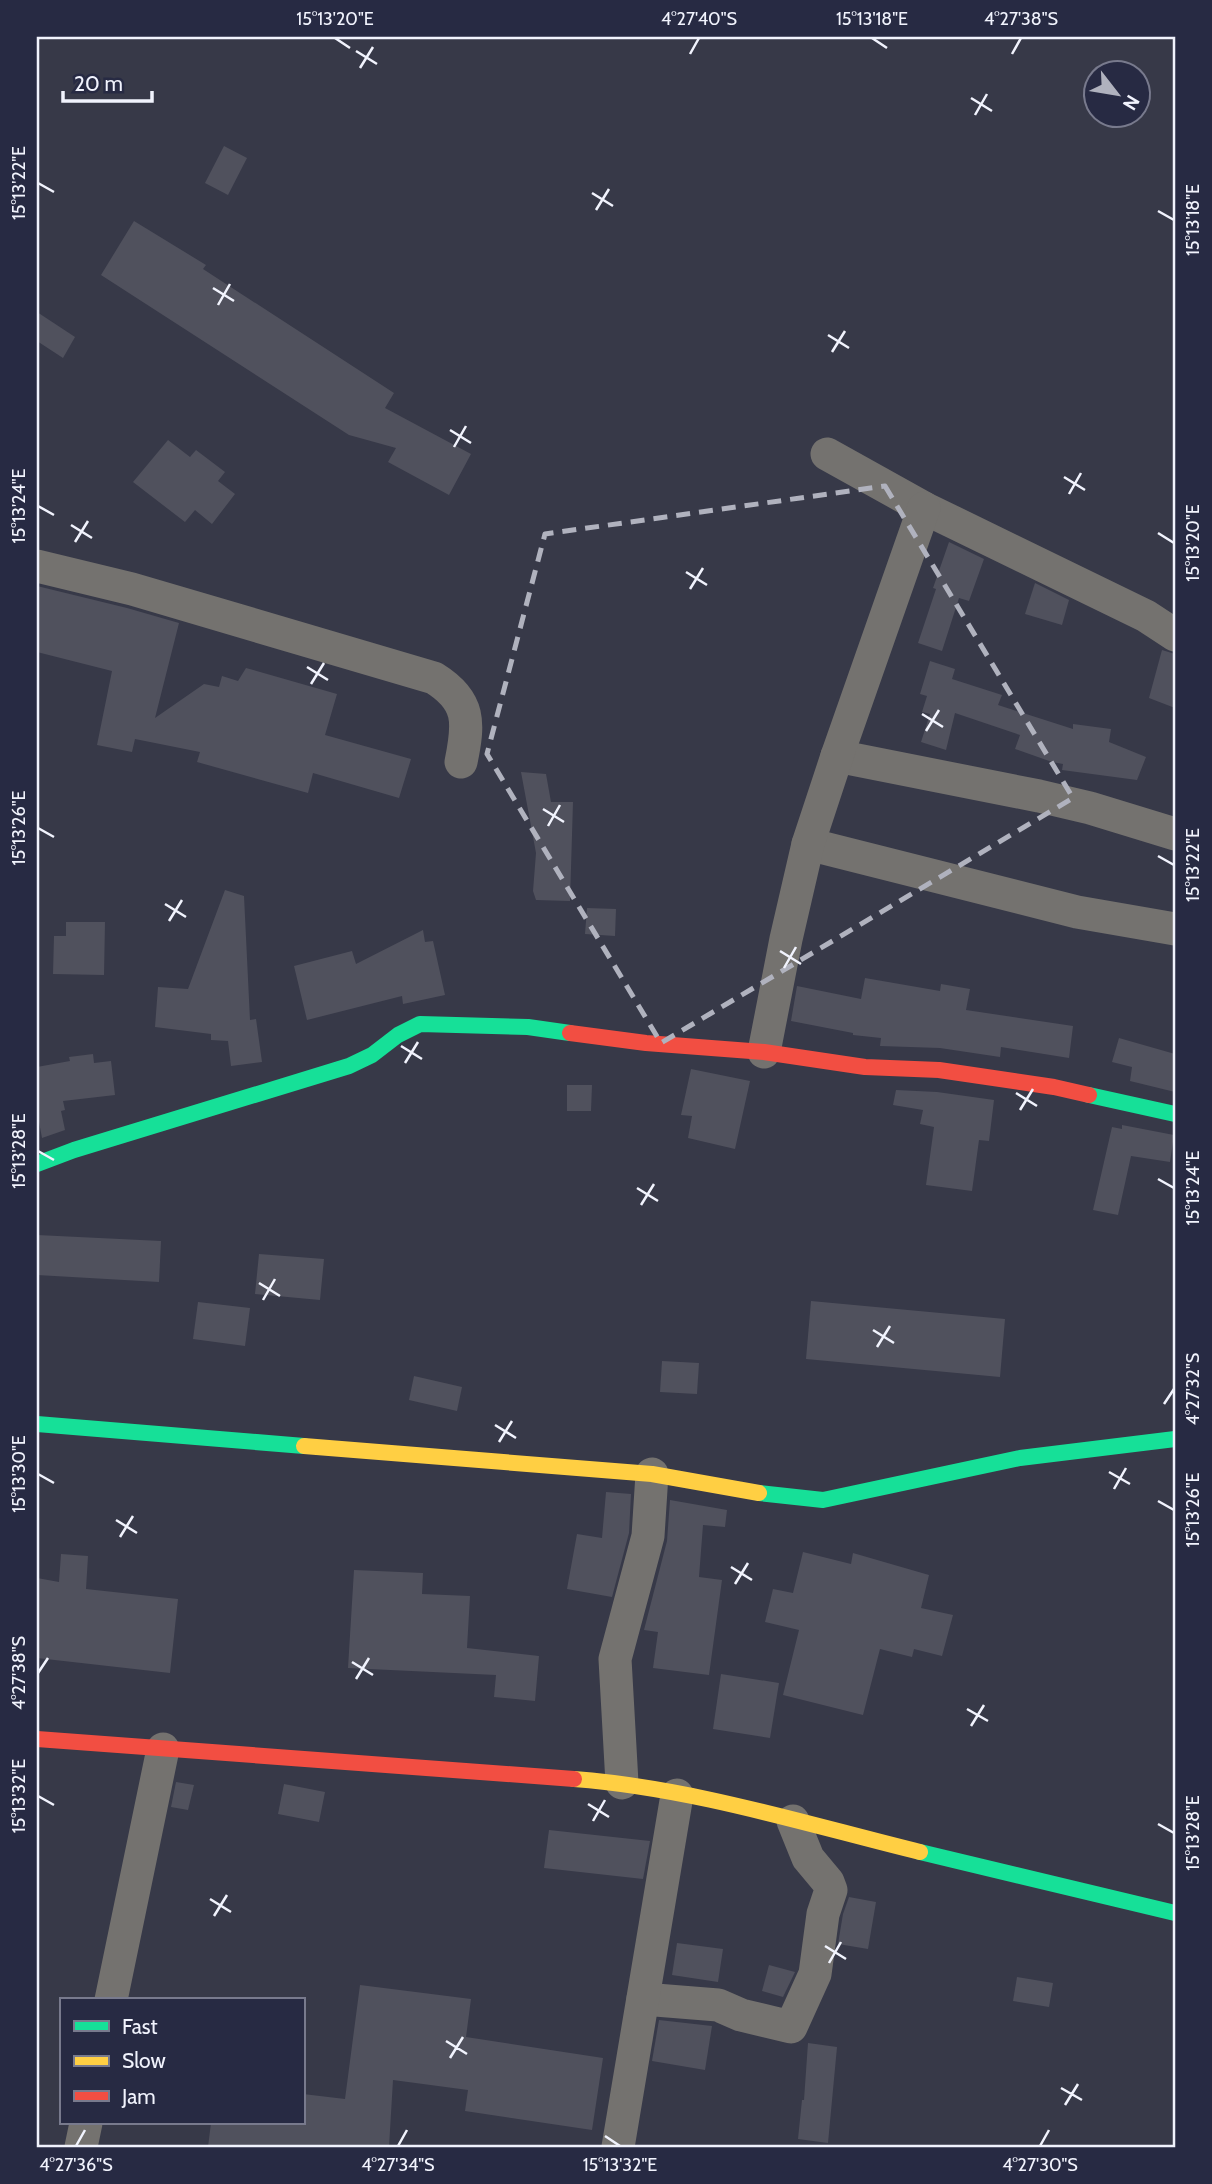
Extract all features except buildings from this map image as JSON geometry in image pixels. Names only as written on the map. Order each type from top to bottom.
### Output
[{"type":"street","points":[[827,454],[925,508],[1146,616],[1175,635]]},
{"type":"street","points":[[764,1052],[808,844],[925,508]]},
{"type":"street","points":[[37,566],[132,589],[434,678],[451,688],[467,721],[461,762]]},
{"type":"street","points":[[837,756],[1039,796],[1090,808],[1175,834]]},
{"type":"street","points":[[808,844],[1077,912],[1175,929]]},
{"type":"street","points":[[37,1164],[74,1150],[349,1066],[372,1055],[398,1035],[420,1024],[528,1027],[646,1043],[764,1052],[865,1067],[952,1072],[1054,1087],[1175,1114]]},
{"type":"street","points":[[37,1424],[652,1474],[748,1492],[823,1500],[1020,1458],[1175,1439]]},
{"type":"street","points":[[622,1783],[615,1659],[648,1536],[652,1474]]},
{"type":"street","points":[[37,1739],[622,1783],[731,1803],[793,1821],[1175,1913]]},
{"type":"street","points":[[111,1998],[163,1749]]},
{"type":"street","points":[[618,2147],[677,1795]]},
{"type":"street","points":[[643,1999],[718,2005],[741,2015],[791,2027],[815,1974],[823,1914],[831,1890],[828,1882],[808,1858],[793,1821]]},
{"type":"street","points":[[81,2147],[86,2124]]},
{"type":"highlighted area","points":[[885,486],[1073,798],[661,1043],[487,754],[545,534]]},
{"type":"traffic: fast","points":[[37,1164],[74,1150],[349,1066],[372,1055],[398,1035],[420,1024],[528,1027],[570,1033]]},
{"type":"traffic: fast","points":[[1089,1095],[1175,1114]]},
{"type":"traffic: fast","points":[[37,1424],[304,1446]]},
{"type":"traffic: fast","points":[[759,1493],[823,1500],[1020,1458],[1175,1439]]},
{"type":"traffic: fast","points":[[920,1852],[1175,1913]]},
{"type":"traffic: slow","points":[[304,1446],[652,1474],[759,1493]]},
{"type":"traffic: slow","points":[[574,1779],[662,1790],[705,1799],[920,1852]]},
{"type":"traffic: jam","points":[[570,1033],[646,1043],[764,1052],[865,1067],[939,1070],[1054,1087],[1089,1095]]},
{"type":"traffic: jam","points":[[37,1739],[574,1779]]}]
